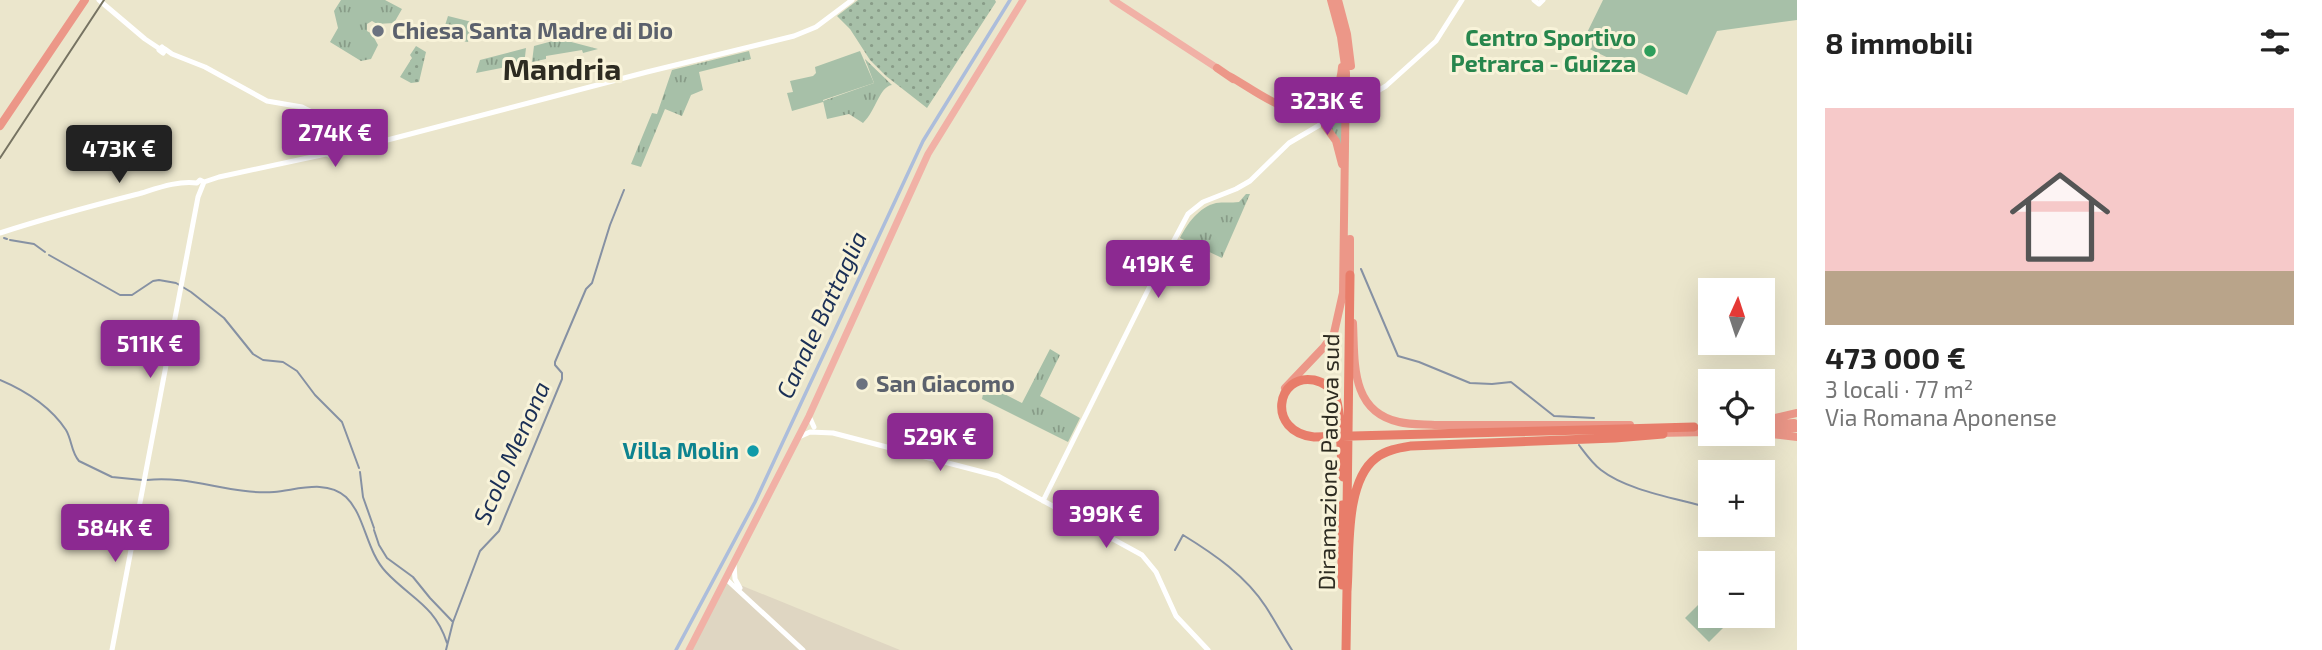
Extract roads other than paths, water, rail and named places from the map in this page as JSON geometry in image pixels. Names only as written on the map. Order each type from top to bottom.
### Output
[{"type":"highway","points":[[0,126],[85,0]]},
{"type":"highway","points":[[1331,0],[1343,48],[1347,95],[1343,293],[1334,333],[1284,389],[1279,404],[1284,424],[1293,433],[1314,438],[1691,429]]},
{"type":"highway","points":[[1338,0],[1347,34],[1352,72],[1350,275],[1355,368],[1359,388],[1370,406],[1384,417],[1405,423],[1611,424],[1698,430]]},
{"type":"highway","points":[[1229,76],[1277,103],[1301,110],[1314,108],[1334,95],[1340,82],[1343,48]]},
{"type":"highway","points":[[1217,68],[1276,106],[1317,119]]},
{"type":"highway","points":[[1325,126],[1339,150],[1345,203]]},
{"type":"highway","name":"Diramazione Padova sud","points":[[1343,650],[1347,592],[1350,275]]},
{"type":"highway","name":"Diramazione Padova sud","points":[[1343,293],[1343,650]]},
{"type":"highway","points":[[1314,438],[1302,435],[1289,426],[1281,406],[1283,396],[1290,386],[1305,379],[1328,386],[1336,398],[1343,477]]},
{"type":"highway","points":[[1775,419],[1797,413]]},
{"type":"highway","points":[[1775,424],[1797,426]]},
{"type":"highway","points":[[1775,430],[1797,426]]},
{"type":"highway","points":[[1347,592],[1356,487],[1364,470],[1377,457],[1412,446],[1615,438],[1698,428]]},
{"type":"highway","points":[[1775,434],[1797,437]]},
{"type":"main road","points":[[689,650],[730,577],[734,562],[799,437],[928,154],[1023,0]]},
{"type":"main road","points":[[1113,0],[1217,68]]},
{"type":"street","points":[[99,0],[145,39],[163,50],[205,67],[267,101],[302,107],[322,117],[327,124],[332,150]]},
{"type":"street","points":[[0,233],[155,189],[187,182],[200,184],[219,177],[326,155],[326,150],[354,149],[668,66],[802,34],[852,0]]},
{"type":"street","points":[[1042,500],[1188,215],[1203,202],[1255,178],[1289,143],[1386,86],[1436,41],[1462,0]]},
{"type":"street","points":[[1534,0],[1539,4],[1543,0]]},
{"type":"street","points":[[112,650],[200,184]]},
{"type":"street","points":[[809,416],[814,429]]},
{"type":"street","points":[[804,426],[988,473],[1142,555],[1156,572],[1176,616],[1209,650]]},
{"type":"street","points":[[799,437],[814,429]]},
{"type":"street","points":[[730,577],[743,593],[803,650]]},
{"type":"waterway","name":"Canale Battaglia","points":[[676,650],[755,502],[923,141],[1010,0]]},
{"type":"waterway","name":"Scolo Menona","points":[[446,650],[453,622],[480,551],[499,531],[562,379],[562,373],[555,362],[586,289],[592,283],[624,190]]},
{"type":"waterway","points":[[10,240],[34,244],[45,252]]},
{"type":"waterway","points":[[49,255],[120,295],[132,295],[159,280],[176,283],[191,292],[224,318],[253,354],[263,360],[283,362],[297,371],[315,395],[342,422],[359,468]]},
{"type":"waterway","points":[[1361,269],[1398,356],[1470,383],[1511,382],[1554,416],[1594,418]]},
{"type":"waterway","points":[[0,380],[28,394],[53,414],[66,430],[79,461],[112,477],[142,480]]},
{"type":"waterway","points":[[1579,445],[1598,467],[1612,477],[1653,493],[1698,505]]},
{"type":"waterway","points":[[360,472],[363,497],[374,528]]},
{"type":"waterway","points":[[147,480],[179,480],[242,491],[274,492],[320,487],[338,492],[346,497],[357,513],[379,563],[429,611],[447,643]]},
{"type":"waterway","points":[[374,530],[387,558],[413,577],[453,622]]},
{"type":"waterway","points":[[1175,550],[1183,535],[1229,566],[1258,596],[1292,650]]},
{"type":"railway","points":[[0,158],[104,0]]},
{"type":"place","name":"Chiesa Santa Madre di Dio","points":[[378,31]]},
{"type":"place","name":"Centro Sportivo Petrarca - Guizza","points":[[1650,51]]},
{"type":"place","name":"San Giacomo","points":[[862,384]]},
{"type":"place","name":"Villa Molin","points":[[753,451]]},
{"type":"district","name":"Mandria","points":[[562,70]]}]
